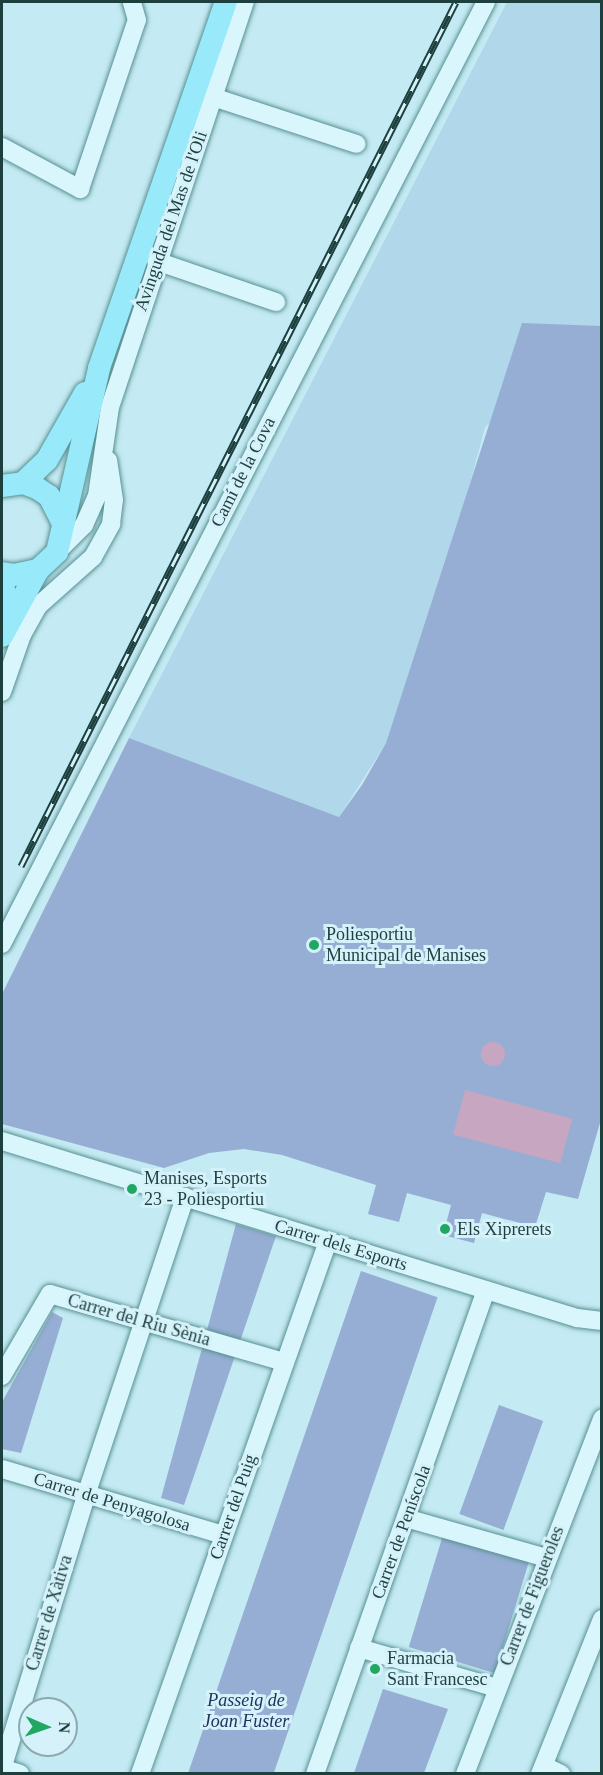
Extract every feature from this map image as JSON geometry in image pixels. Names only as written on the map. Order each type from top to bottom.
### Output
[{"type":"main road","points":[[2,636],[38,570],[57,552],[62,522],[99,368],[226,2]]},
{"type":"main road","points":[[7,485],[48,460],[99,368]]},
{"type":"main road","points":[[7,485],[49,496],[62,522]]},
{"type":"main road","points":[[2,627],[6,605],[2,574],[14,575],[38,570]]},
{"type":"street","points":[[2,147],[81,189],[137,20],[132,2]]},
{"type":"street","name":"Avinguda del Mas de l'Oli","points":[[57,552],[84,525],[93,506],[110,407],[156,261],[245,2]]},
{"type":"street","name":"Camí de la Cova","points":[[2,944],[486,2]]},
{"type":"street","points":[[213,97],[357,144]]},
{"type":"street","points":[[156,261],[276,302]]},
{"type":"street","name":"Avinguda del Mas de l'Oli","points":[[2,692],[21,635],[38,606],[93,557],[111,524],[114,500],[105,444]]},
{"type":"street","name":"Carrer dels Esports","points":[[2,1141],[577,1318],[602,1322]]},
{"type":"street","name":"Carrer de Xàtiva","points":[[2,1769],[87,1492],[185,1197]]},
{"type":"street","name":"Carrer del Puig","points":[[140,1773],[328,1241]]},
{"type":"street","name":"Carrer de Peníscola","points":[[315,1773],[486,1290]]},
{"type":"street","name":"Carrer del Riu Sènia","points":[[2,1377],[50,1294],[284,1362]]},
{"type":"street","name":"Carrer dels Esports","points":[[577,1318],[602,1330]]},
{"type":"street","name":"Carrer de Figueroles","points":[[465,1773],[546,1558],[602,1419]]},
{"type":"street","name":"Carrer de Penyagolosa","points":[[2,1469],[87,1492],[223,1535]]},
{"type":"street","points":[[406,1518],[546,1558]]},
{"type":"street","points":[[561,1773],[542,1770],[599,1637],[602,1618]]},
{"type":"street","points":[[358,1648],[497,1688]]},
{"type":"street","points":[[2,1769],[20,1773]]},
{"type":"shaded area","points":[[507,2],[601,2],[601,327],[485,427],[462,513],[386,743],[339,817],[129,738]]},
{"type":"shaded area","points":[[493,1042],[502,1045],[505,1054],[502,1063],[493,1066],[484,1063],[481,1054],[484,1045]]},
{"type":"shaded area","points":[[465,1090],[572,1119],[560,1163],[453,1134]]},
{"type":"green space","name":"Poliesportiu Municipal de Manises","points":[[522,323],[601,326],[602,1116],[578,1199],[546,1192],[535,1227],[482,1213],[474,1243],[443,1235],[451,1205],[407,1193],[399,1222],[368,1214],[376,1185],[282,1155],[244,1149],[209,1153],[164,1168],[2,1124],[2,994],[129,738],[339,817],[362,785],[386,743]]},
{"type":"green space","points":[[236,1224],[276,1236],[184,1505],[161,1498]]},
{"type":"green space","name":"Passeig de Joan Fuster","points":[[361,1271],[438,1297],[273,1774],[188,1774]]},
{"type":"green space","points":[[52,1312],[63,1318],[21,1453],[2,1449],[2,1402]]},
{"type":"green space","points":[[499,1405],[543,1421],[503,1530],[459,1514]]},
{"type":"green space","points":[[443,1535],[529,1561],[495,1673],[409,1647]]},
{"type":"green space","points":[[383,1689],[448,1709],[424,1773],[354,1773]]},
{"type":"railway","points":[[21,866],[456,2]]},
{"type":"place","name":"Poliesportiu Municipal de Manises","points":[[314,945]]},
{"type":"place","name":"Manises, Esports 23 - Poliesportiu","points":[[132,1189]]},
{"type":"place","name":"Els Xiprerets","points":[[445,1229]]},
{"type":"place","name":"Farmacia Sant Francesc","points":[[375,1669]]}]
